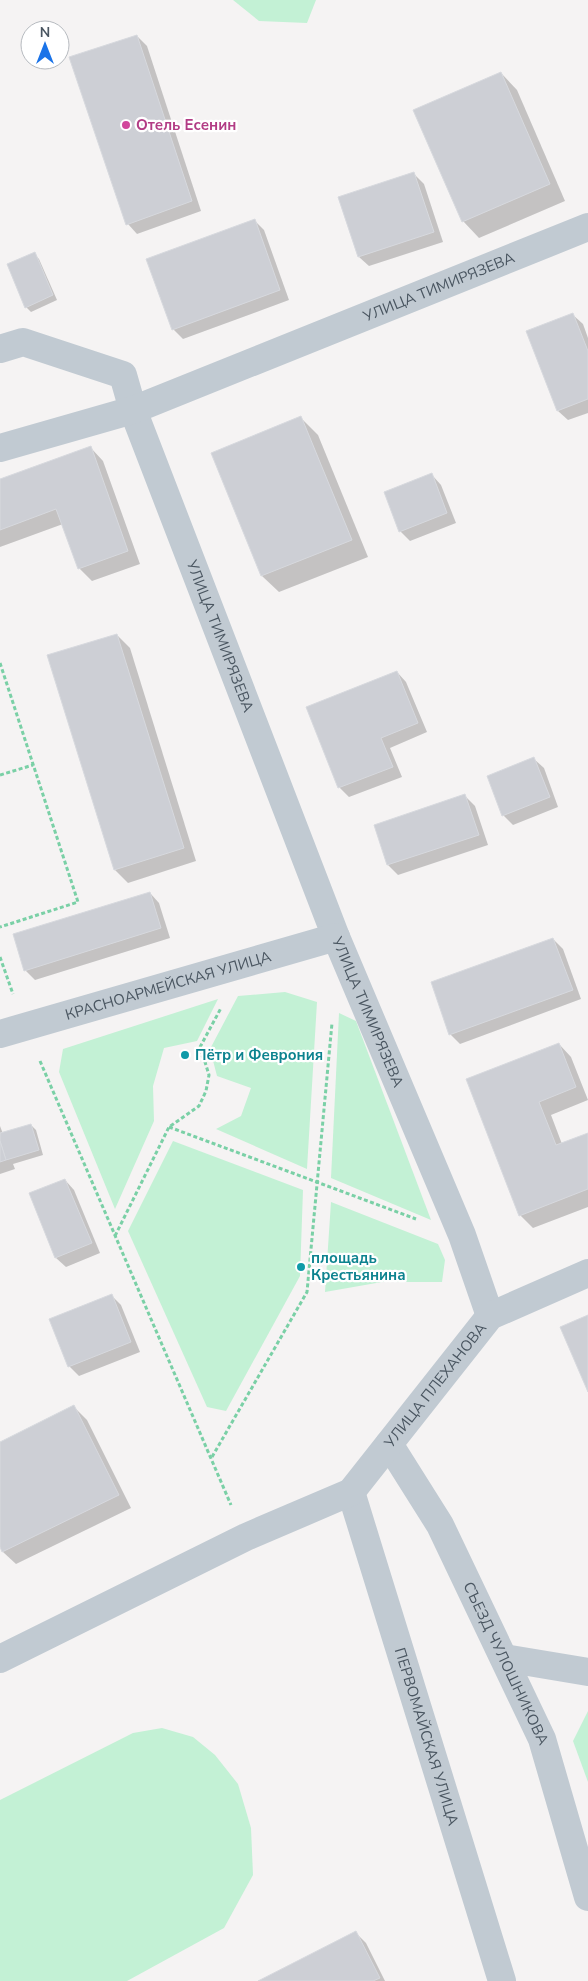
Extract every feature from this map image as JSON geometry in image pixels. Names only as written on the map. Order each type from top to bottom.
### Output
[{"type":"street","name":"УЛИЦА ТИМИРЯЗЕВА","points":[[490,1316],[462,1236],[336,937],[134,410],[587,230]]},
{"type":"street","points":[[0,349],[23,342],[123,375],[134,410],[0,448]]},
{"type":"street","name":"КРАСНОАРМЕЙСКАЯ УЛИЦА","points":[[13,1030],[242,966],[336,937]]},
{"type":"street","name":"УЛИЦА ПЛЕХАНОВА","points":[[351,1492],[490,1316],[588,1273]]},
{"type":"street","name":"СЪЕЗД ЧУЛОШНИКОВА","points":[[389,1444],[440,1525],[542,1739],[588,1897]]},
{"type":"street","points":[[0,1659],[246,1537],[351,1492]]},
{"type":"street","name":"ПЕРВОМАЙСКАЯ УЛИЦА","points":[[351,1492],[502,1981]]},
{"type":"street","points":[[504,1658],[588,1672]]},
{"type":"path","points":[[0,663],[78,902],[0,927]]},
{"type":"path","points":[[0,775],[33,765]]},
{"type":"path","points":[[0,957],[13,1030],[115,1237],[246,1537]]},
{"type":"path","points":[[115,1237],[169,1127],[199,1106],[206,1091],[208,1075],[199,1049],[242,966]]},
{"type":"path","points":[[212,1458],[308,1292],[332,1017]]},
{"type":"path","points":[[169,1127],[462,1236]]},
{"type":"green space","points":[[233,0],[316,0],[307,23],[259,21]]},
{"type":"green space","points":[[285,992],[317,1002],[307,1169],[216,1129],[241,1116],[251,1088],[217,1076],[210,1049],[238,996]]},
{"type":"green space","points":[[218,999],[197,1041],[164,1048],[153,1086],[154,1121],[115,1209],[59,1072],[63,1049]]},
{"type":"green space","points":[[339,1013],[356,1021],[431,1220],[331,1178]]},
{"type":"green space","points":[[173,1141],[303,1190],[300,1276],[226,1411],[207,1407],[128,1231]]},
{"type":"green space","points":[[331,1202],[438,1244],[445,1260],[442,1282],[382,1282],[325,1292]]},
{"type":"green space","points":[[588,1711],[588,1782],[573,1741]]},
{"type":"green space","points":[[162,1728],[193,1737],[215,1755],[238,1784],[251,1828],[253,1875],[224,1928],[127,1981],[0,1981],[0,1800],[133,1733]]},
{"type":"building","points":[[137,35],[192,201],[126,225],[70,57]]},
{"type":"building","points":[[501,72],[550,184],[462,222],[413,110]]},
{"type":"building","points":[[414,172],[434,232],[358,257],[338,197]]},
{"type":"building","points":[[255,219],[280,290],[172,330],[146,259]]},
{"type":"building","points":[[35,252],[53,295],[25,308],[7,264]]},
{"type":"building","points":[[573,313],[588,351],[588,399],[557,411],[526,331]]},
{"type":"building","points":[[301,416],[352,540],[261,576],[211,453]]},
{"type":"building","points":[[91,446],[128,551],[78,569],[56,509],[0,530],[0,479]]},
{"type":"building","points":[[432,473],[447,513],[399,532],[384,492]]},
{"type":"building","points":[[117,634],[184,848],[114,870],[47,655]]},
{"type":"building","points":[[397,671],[418,723],[381,738],[393,767],[338,788],[306,707]]},
{"type":"building","points":[[534,757],[550,797],[502,816],[487,776]]},
{"type":"building","points":[[465,794],[479,835],[387,865],[374,825]]},
{"type":"building","points":[[150,892],[161,928],[24,971],[13,934]]},
{"type":"building","points":[[553,938],[573,990],[449,1035],[431,982]]},
{"type":"building","points":[[559,1043],[576,1087],[539,1102],[556,1145],[588,1133],[588,1189],[519,1216],[466,1079]]},
{"type":"building","points":[[31,1124],[39,1150],[6,1160],[0,1141],[0,1133]]},
{"type":"building","points":[[0,1141],[6,1160],[0,1162]]},
{"type":"building","points":[[65,1179],[92,1243],[55,1258],[29,1193]]},
{"type":"building","points":[[112,1294],[131,1342],[68,1367],[49,1319]]},
{"type":"building","points":[[588,1315],[588,1392],[560,1327]]},
{"type":"building","points":[[74,1405],[119,1495],[2,1552],[0,1547],[0,1442]]},
{"type":"building","points":[[356,1931],[380,1978],[373,1981],[258,1981]]},
{"type":"place","name":"Отель Есенин","points":[[126,125]]},
{"type":"place","name":"Пётр и Феврония","points":[[185,1055]]},
{"type":"place","name":"площадь Крестьянина","points":[[301,1267]]}]
